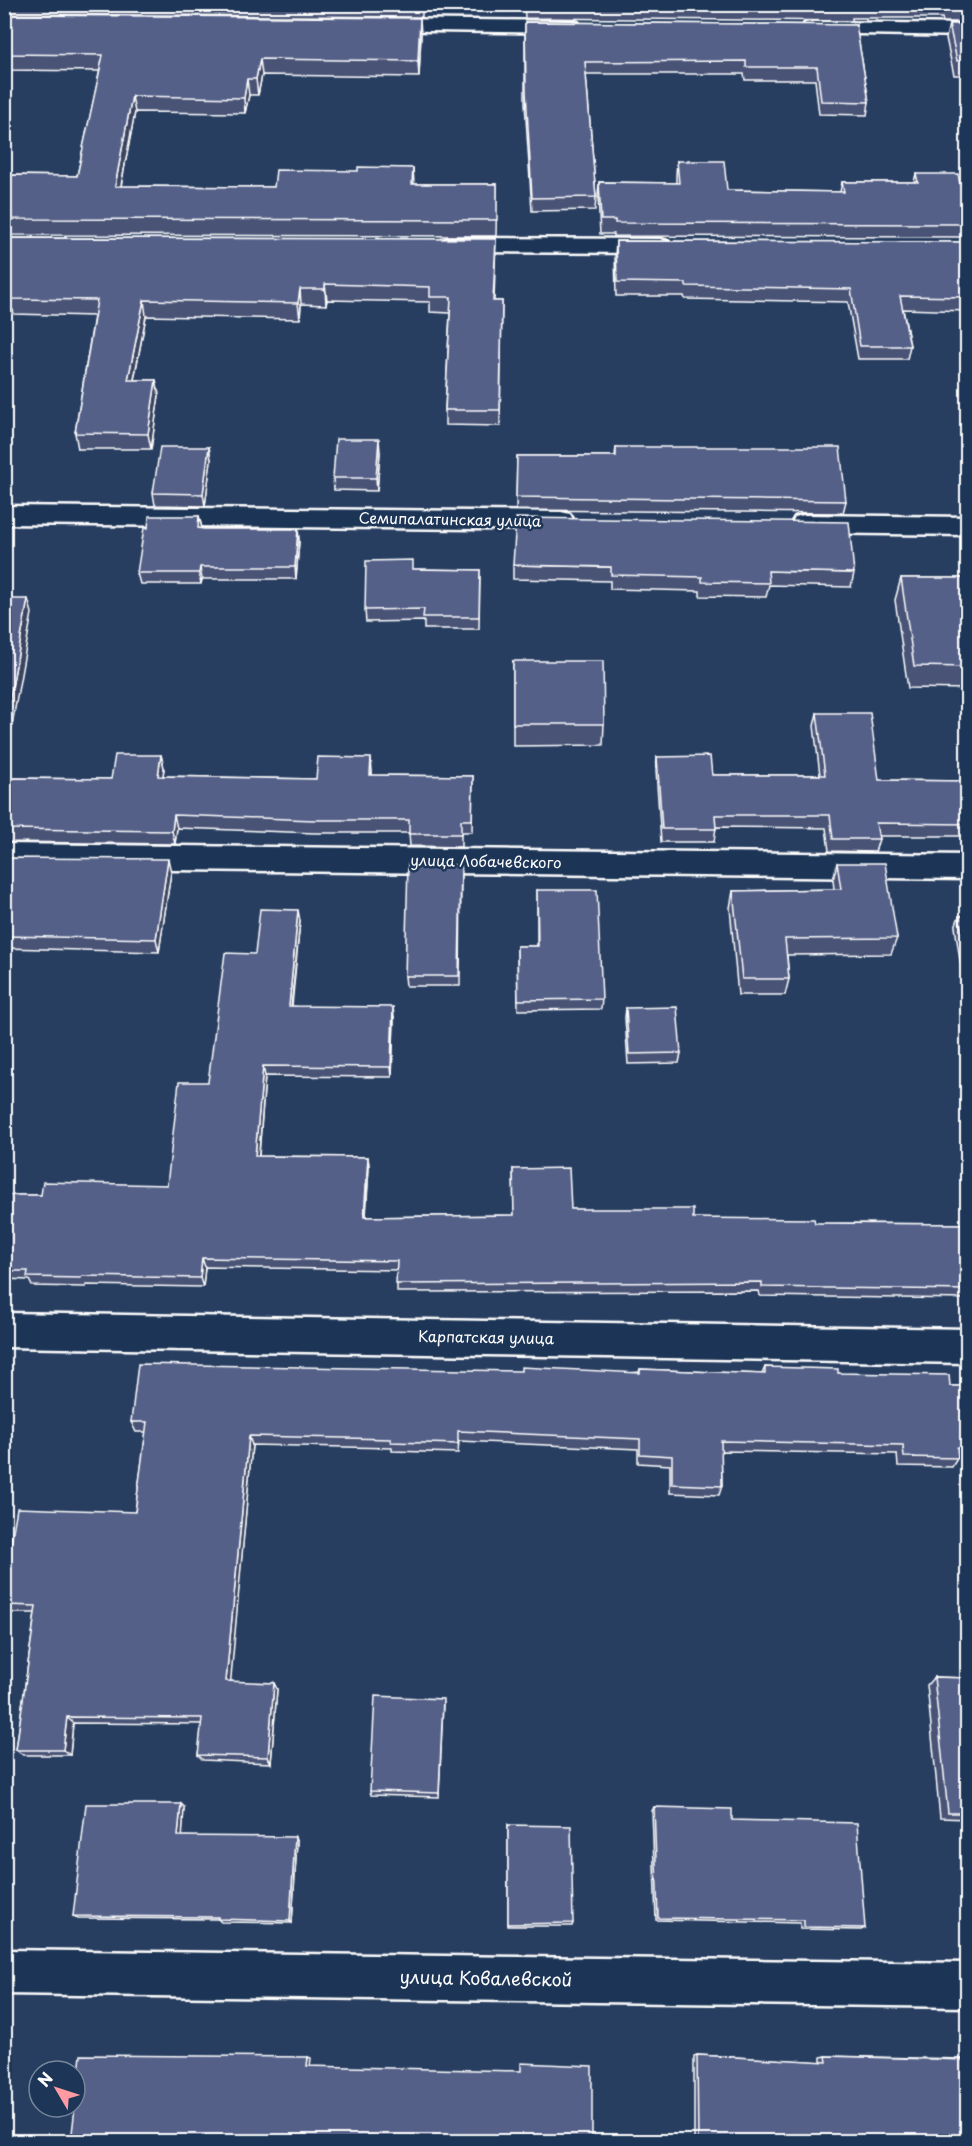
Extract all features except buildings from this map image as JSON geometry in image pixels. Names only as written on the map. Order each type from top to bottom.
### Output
[{"type":"street","points":[[349,25],[587,27]]},
{"type":"street","points":[[789,28],[968,30]]},
{"type":"street","points":[[432,245],[682,246]]},
{"type":"street","name":"Семипалатинская улица","points":[[4,514],[587,521]]},
{"type":"street","points":[[777,524],[968,526]]},
{"type":"street","name":"улица Лобачевского","points":[[4,856],[968,867]]},
{"type":"street","name":"Карпатская улица","points":[[4,1330],[968,1346]]},
{"type":"street","name":"улица Ковалевской","points":[[4,1972],[968,1985]]}]
